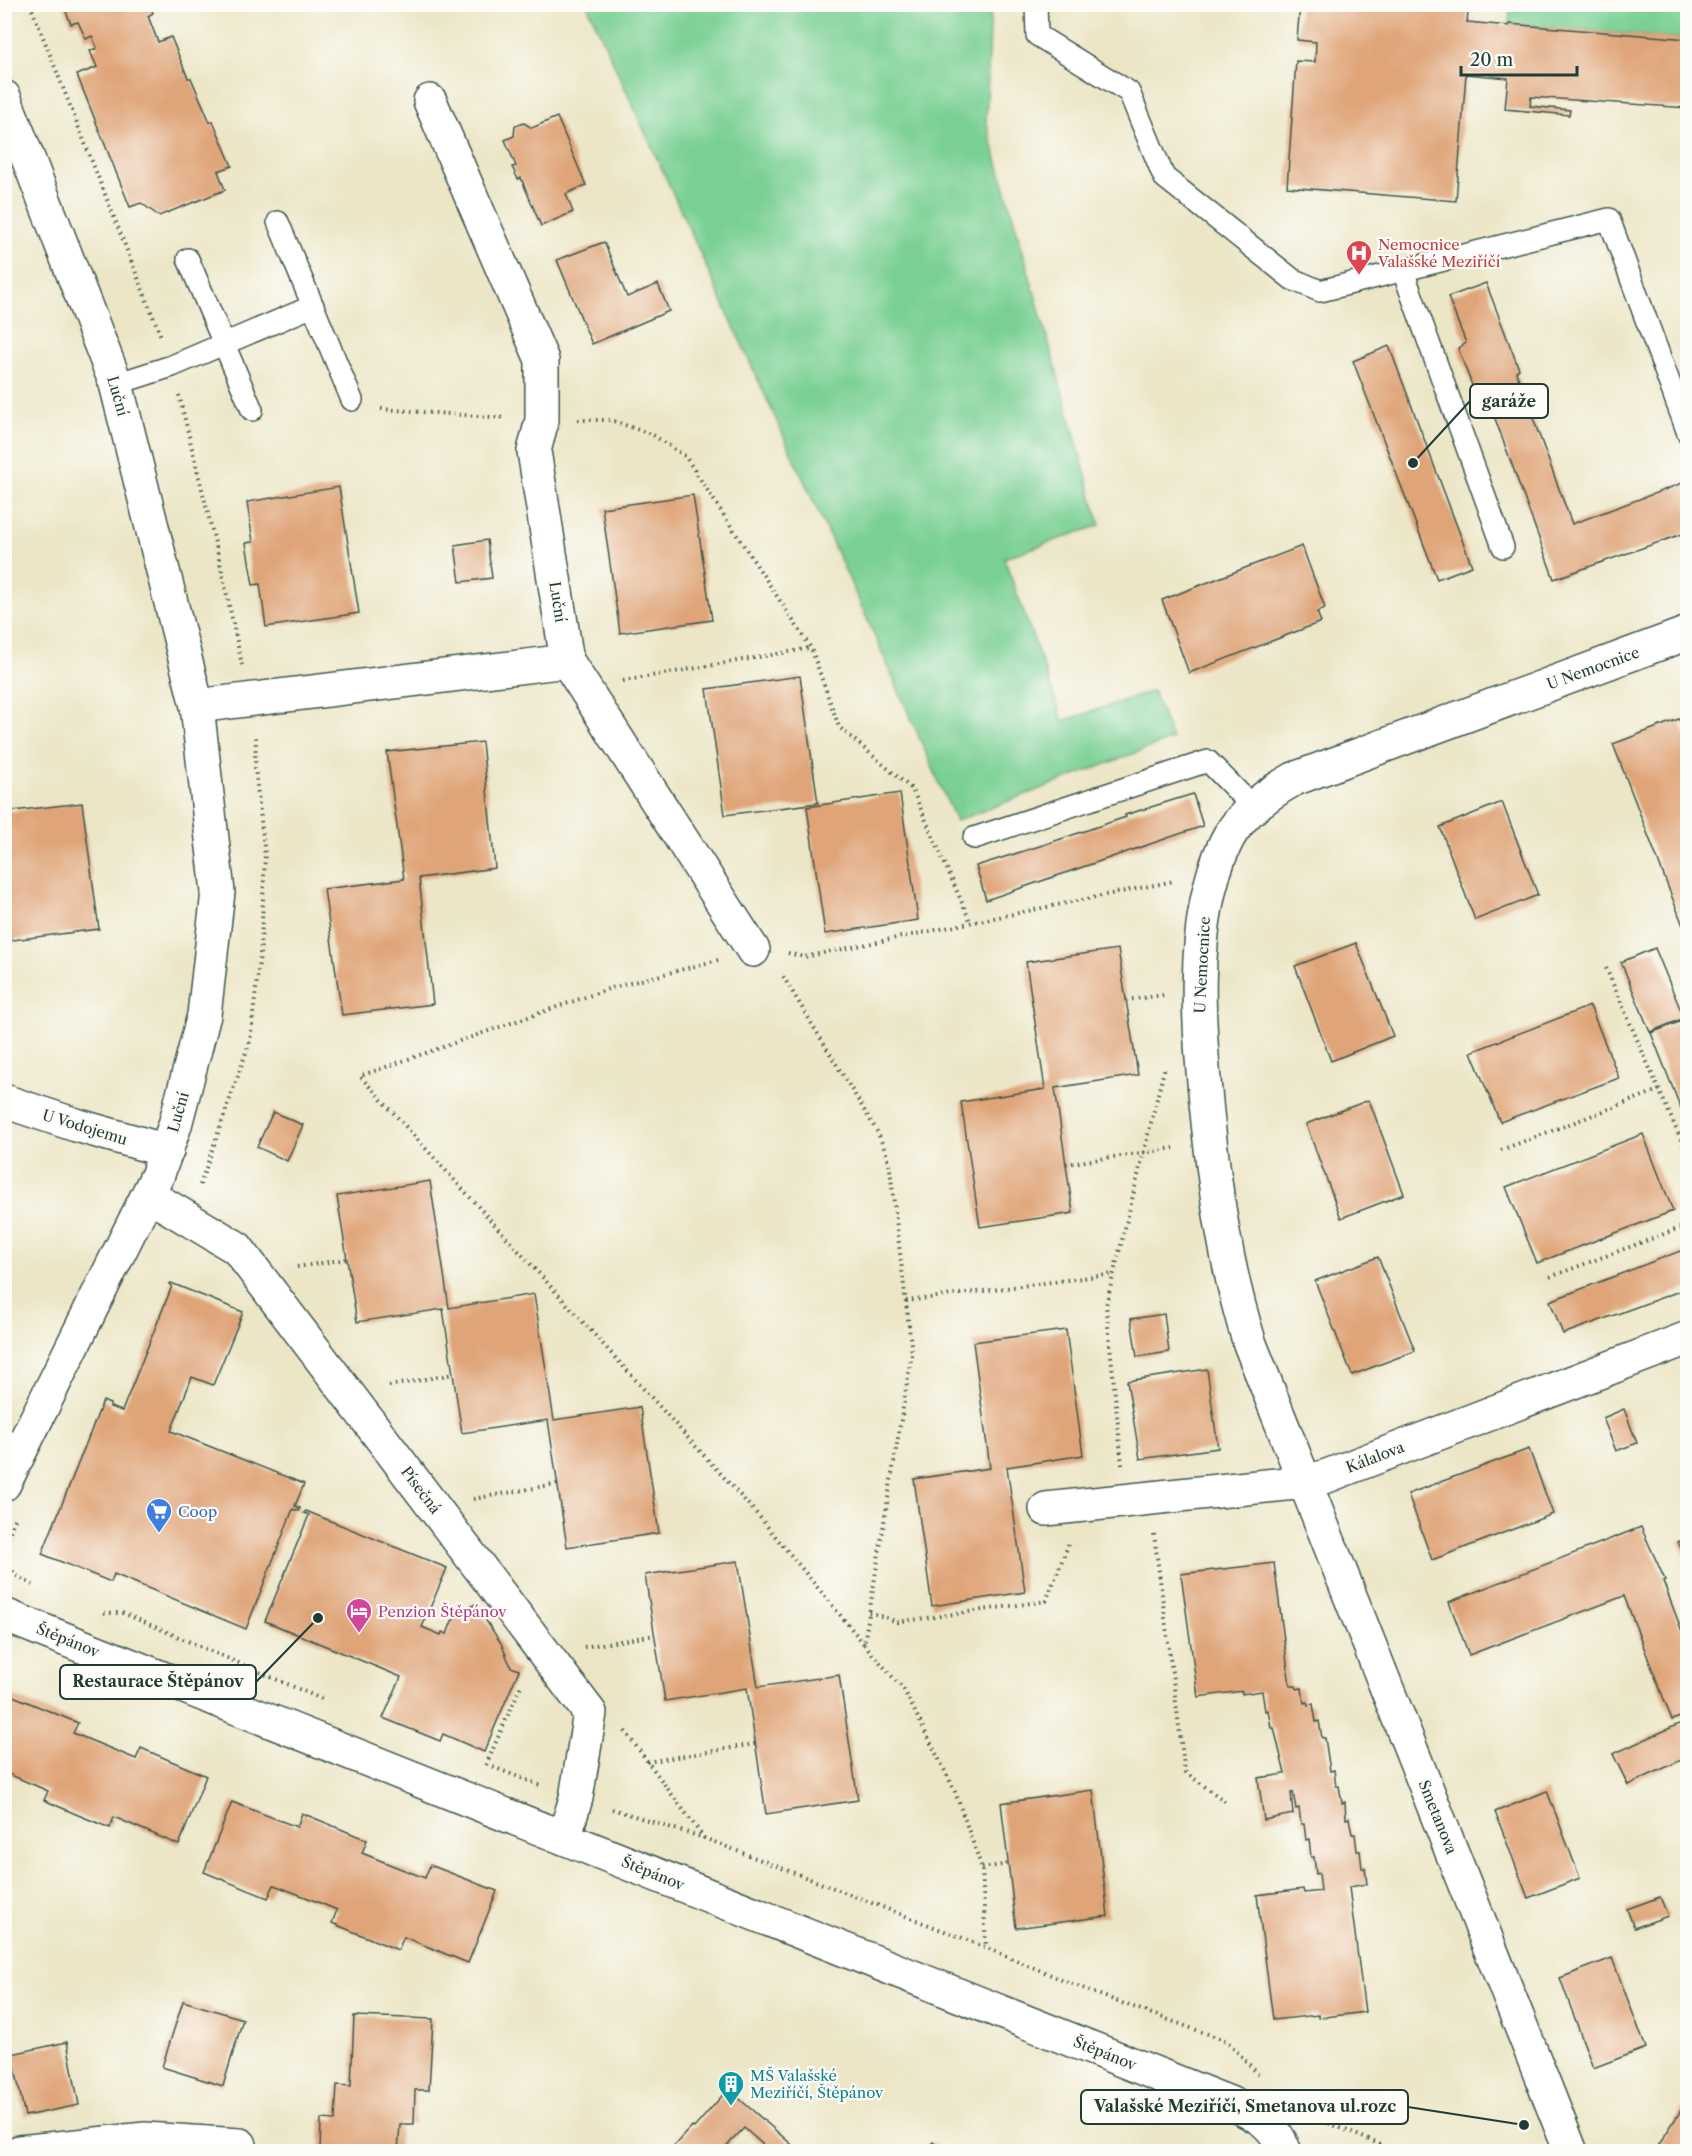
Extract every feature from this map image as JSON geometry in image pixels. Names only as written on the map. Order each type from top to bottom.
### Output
[{"type":"street","name":"Luční","points":[[4,97],[116,384],[197,706],[218,892],[204,1015],[167,1151],[148,1195],[4,1484]]},
{"type":"street","name":"Luční","points":[[430,101],[542,360],[542,420],[534,451],[567,661],[753,950]]},
{"type":"street","name":"U Nemocnice","points":[[1305,1482],[1250,1344],[1240,1311],[1231,1275],[1210,1141],[1199,1042],[1202,928],[1210,889],[1226,841],[1254,808],[1273,791],[1294,779],[1688,633]]},
{"type":"street","points":[[197,706],[567,661]]},
{"type":"street","name":"U Vodojemu","points":[[4,1101],[76,1125],[167,1151]]},
{"type":"street","name":"Písečná","points":[[148,1195],[237,1248],[590,1713],[576,1798],[564,1838]]},
{"type":"street","name":"Kálalova","points":[[1046,1509],[1305,1482],[1338,1472],[1688,1338]]},
{"type":"street","name":"Smetanova","points":[[1305,1482],[1571,2151]]},
{"type":"street","name":"Štěpánov","points":[[4,1615],[1232,2104],[1250,2112],[1272,2127],[1285,2151]]},
{"type":"street","points":[[19,2151],[145,2139],[240,2145]]},
{"type":"lane","points":[[1035,4],[1037,35],[1129,92],[1164,177],[1292,279],[1320,291],[1609,219],[1688,433]]},
{"type":"lane","points":[[278,222],[352,400]]},
{"type":"lane","points":[[188,259],[252,410]]},
{"type":"lane","points":[[1403,271],[1503,547]]},
{"type":"lane","points":[[116,384],[172,366],[313,306]]},
{"type":"lane","points":[[974,838],[1208,761],[1254,808]]},
{"type":"path","points":[[30,4],[172,366]]},
{"type":"path","points":[[352,400],[360,407],[467,416],[542,420],[611,420],[653,435],[685,456],[811,648],[839,727],[912,789],[971,923]]},
{"type":"path","points":[[618,682],[811,648]]},
{"type":"path","points":[[864,1644],[912,1353],[889,1161],[878,1133],[766,947],[611,988],[360,1076],[757,1514],[864,1644],[904,1690],[954,1789],[982,1868],[986,1948]]},
{"type":"path","points":[[1606,968],[1688,1156]]},
{"type":"path","points":[[1166,1062],[1106,1305],[1185,1772],[1226,1802]]},
{"type":"path","points":[[1501,1150],[1659,1090]]},
{"type":"path","points":[[1066,1164],[1143,1154],[1210,1141]]},
{"type":"path","points":[[1550,1277],[1688,1225]]},
{"type":"path","points":[[295,1267],[347,1259]]},
{"type":"path","points":[[906,1301],[1113,1274]]},
{"type":"path","points":[[385,1387],[453,1374]]},
{"type":"path","points":[[468,1500],[557,1484]]},
{"type":"path","points":[[869,1612],[898,1622],[1046,1601],[1085,1505]]},
{"type":"path","points":[[16,1517],[11,1526],[6,1551],[15,1574],[40,1588]]},
{"type":"path","points":[[98,1613],[123,1613],[330,1702]]},
{"type":"path","points":[[578,1648],[654,1635]]},
{"type":"path","points":[[486,1765],[538,1645]]},
{"type":"path","points":[[622,1726],[704,1838]]},
{"type":"path","points":[[646,1761],[755,1744]]},
{"type":"path","points":[[476,1761],[576,1798],[704,1838],[1098,1994],[1227,2041],[1260,2077]]},
{"type":"path","points":[[982,1868],[1009,1864]]},
{"type":"path","points":[[1300,2112],[1398,2151]]},
{"type":"green space","points":[[587,5],[991,5],[986,121],[1100,525],[1004,558],[1063,721],[1153,691],[1172,739],[956,821],[869,623]]},
{"type":"green space","points":[[1511,5],[1687,5],[1687,39],[1509,24]]},
{"type":"building","points":[[63,4],[150,4],[153,13],[148,16],[158,42],[171,37],[188,78],[191,78],[210,122],[213,121],[232,166],[218,171],[225,190],[159,216],[141,203],[130,207],[77,75],[97,67],[90,51],[97,48],[92,36],[86,39],[78,22],[71,24]]},
{"type":"building","points":[[1300,4],[1469,4],[1467,22],[1688,39],[1688,108],[1531,97],[1530,106],[1570,110],[1569,115],[1505,109],[1508,78],[1466,74],[1456,201],[1287,187],[1296,61],[1315,62],[1316,42],[1297,40]]},
{"type":"building","points":[[557,117],[586,185],[566,194],[573,212],[541,226],[521,178],[518,179],[512,167],[516,166],[505,140],[514,136],[515,126],[524,123],[532,128]]},
{"type":"building","points":[[604,242],[627,297],[658,284],[669,311],[592,344],[557,260]]},
{"type":"building","points":[[1486,283],[1519,369],[1516,372],[1572,524],[1688,481],[1688,532],[1554,579],[1483,386],[1473,388],[1458,348],[1466,343],[1448,297]]},
{"type":"building","points":[[1389,346],[1472,566],[1437,579],[1353,361]]},
{"type":"building","points":[[339,487],[359,613],[266,627],[260,584],[253,585],[246,543],[253,542],[247,502]]},
{"type":"building","points":[[693,495],[712,620],[620,633],[602,508]]},
{"type":"building","points":[[487,540],[492,578],[460,582],[455,545]]},
{"type":"building","points":[[1302,546],[1325,608],[1317,612],[1321,622],[1189,673],[1162,600]]},
{"type":"building","points":[[800,676],[818,803],[725,815],[707,689]]},
{"type":"building","points":[[1679,719],[1688,741],[1687,936],[1613,744]]},
{"type":"building","points":[[482,742],[495,868],[419,878],[433,1004],[342,1015],[324,889],[404,879],[387,752]]},
{"type":"building","points":[[900,793],[918,920],[825,934],[807,807]]},
{"type":"building","points":[[1193,794],[1203,826],[986,900],[976,866]]},
{"type":"building","points":[[1502,802],[1538,895],[1475,920],[1440,827]]},
{"type":"building","points":[[82,803],[99,929],[5,941],[4,812]]},
{"type":"building","points":[[1356,943],[1393,1036],[1331,1061],[1295,966]]},
{"type":"building","points":[[1655,948],[1684,1018],[1650,1032],[1621,962]]},
{"type":"building","points":[[1118,949],[1138,1075],[1055,1088],[1073,1213],[980,1227],[961,1102],[1045,1089],[1026,962]]},
{"type":"building","points":[[1590,1006],[1619,1078],[1500,1122],[1471,1052]]},
{"type":"building","points":[[1684,1020],[1688,1029],[1687,1124],[1651,1033]]},
{"type":"building","points":[[1369,1100],[1404,1194],[1341,1218],[1306,1124]]},
{"type":"building","points":[[273,1112],[303,1125],[287,1161],[257,1147]]},
{"type":"building","points":[[1643,1134],[1673,1211],[1537,1263],[1506,1187]]},
{"type":"building","points":[[430,1181],[449,1308],[534,1294],[554,1420],[640,1407],[659,1533],[567,1547],[548,1420],[462,1433],[443,1309],[357,1322],[337,1196]]},
{"type":"building","points":[[1688,1248],[1688,1288],[1563,1334],[1550,1301]]},
{"type":"building","points":[[1378,1257],[1415,1351],[1352,1375],[1315,1281]]},
{"type":"building","points":[[169,1284],[243,1312],[213,1385],[192,1377],[171,1431],[304,1484],[295,1506],[300,1508],[299,1511],[293,1509],[246,1629],[114,1574],[111,1582],[42,1554],[103,1401],[110,1404],[110,1407],[122,1411],[172,1286]]},
{"type":"building","points":[[1164,1314],[1169,1352],[1137,1357],[1131,1319]]},
{"type":"building","points":[[1066,1330],[1083,1455],[1007,1467],[1025,1592],[932,1606],[914,1479],[990,1468],[973,1342]]},
{"type":"building","points":[[1207,1369],[1218,1448],[1140,1459],[1127,1381]]},
{"type":"building","points":[[1624,1409],[1637,1443],[1616,1451],[1603,1418]]},
{"type":"building","points":[[1529,1449],[1553,1514],[1432,1560],[1408,1494]]},
{"type":"building","points":[[306,1511],[447,1568],[422,1627],[441,1635],[442,1632],[447,1634],[452,1621],[475,1604],[501,1643],[511,1667],[519,1670],[484,1752],[443,1734],[440,1741],[383,1718],[401,1677],[265,1621],[309,1515],[304,1513]]},
{"type":"building","points":[[1641,1527],[1665,1580],[1663,1581],[1688,1647],[1688,1714],[1672,1720],[1624,1596],[1469,1655],[1449,1602]]},
{"type":"building","points":[[1688,1538],[1688,1557],[1685,1557],[1678,1542]]},
{"type":"building","points":[[738,1561],[758,1687],[839,1675],[858,1800],[766,1814],[747,1688],[665,1701],[645,1575]]},
{"type":"building","points":[[1274,1563],[1290,1686],[1296,1686],[1297,1689],[1302,1688],[1304,1703],[1313,1704],[1316,1722],[1319,1721],[1322,1738],[1325,1738],[1330,1771],[1334,1770],[1336,1786],[1339,1786],[1342,1803],[1345,1802],[1346,1819],[1349,1818],[1352,1834],[1355,1834],[1357,1851],[1360,1851],[1362,1868],[1365,1868],[1367,1884],[1349,1887],[1365,2012],[1318,2018],[1318,2015],[1273,2020],[1257,1895],[1303,1889],[1304,1893],[1321,1891],[1319,1873],[1316,1874],[1309,1839],[1306,1840],[1304,1824],[1301,1824],[1299,1808],[1296,1809],[1293,1792],[1291,1793],[1293,1814],[1264,1820],[1258,1778],[1285,1774],[1274,1728],[1271,1728],[1268,1710],[1265,1711],[1262,1691],[1242,1694],[1242,1691],[1198,1697],[1181,1574]]},
{"type":"building","points":[[13,1696],[78,1723],[73,1733],[136,1759],[141,1748],[206,1776],[179,1845],[114,1817],[110,1828],[78,1815],[44,1800],[48,1791],[4,1772],[4,1704],[9,1706]]},
{"type":"building","points":[[1688,1720],[1688,1757],[1628,1785],[1613,1754]]},
{"type":"building","points":[[1093,1790],[1108,1916],[1016,1928],[1001,1803]]},
{"type":"building","points":[[1547,1791],[1580,1878],[1528,1898],[1495,1812]]},
{"type":"building","points":[[232,1802],[297,1827],[302,1813],[367,1840],[362,1853],[394,1866],[425,1878],[430,1865],[497,1891],[468,1963],[404,1937],[398,1950],[332,1923],[337,1910],[274,1885],[268,1898],[204,1872]]},
{"type":"building","points":[[1660,1897],[1668,1916],[1634,1928],[1627,1909]]},
{"type":"building","points":[[1612,1958],[1646,2048],[1593,2068],[1560,1978]]},
{"type":"building","points":[[183,2001],[243,2019],[223,2086],[162,2067]]},
{"type":"building","points":[[354,2016],[433,2019],[429,2090],[415,2090],[414,2124],[400,2124],[398,2151],[320,2151],[321,2119],[335,2120],[337,2085],[351,2086]]},
{"type":"building","points":[[67,2042],[79,2105],[25,2116],[12,2054]]},
{"type":"building","name":"MŠ Valašské Meziříčí, Štěpánov","points":[[728,2089],[799,2151],[770,2151],[744,2128],[722,2151],[669,2151],[692,2126],[694,2128]]},
{"type":"building","points":[[1688,2099],[1688,2151],[1655,2151]]},
{"type":"building","points":[[933,2142],[944,2151],[924,2151]]},
{"type":"place","name":"Nemocnice Valašské Meziříčí","points":[[1359,276]]},
{"type":"place","name":"garáže","points":[[1413,463]]},
{"type":"place","name":"Coop","points":[[159,1534]]},
{"type":"place","name":"Restaurace Štěpánov","points":[[318,1618]]},
{"type":"place","name":"Penzion Štěpánov","points":[[359,1634]]},
{"type":"place","name":"MŠ Valašské Meziříčí, Štěpánov","points":[[731,2107]]},
{"type":"place","name":"Valašské Meziříčí, Smetanova ul.rozc","points":[[1524,2125]]}]
